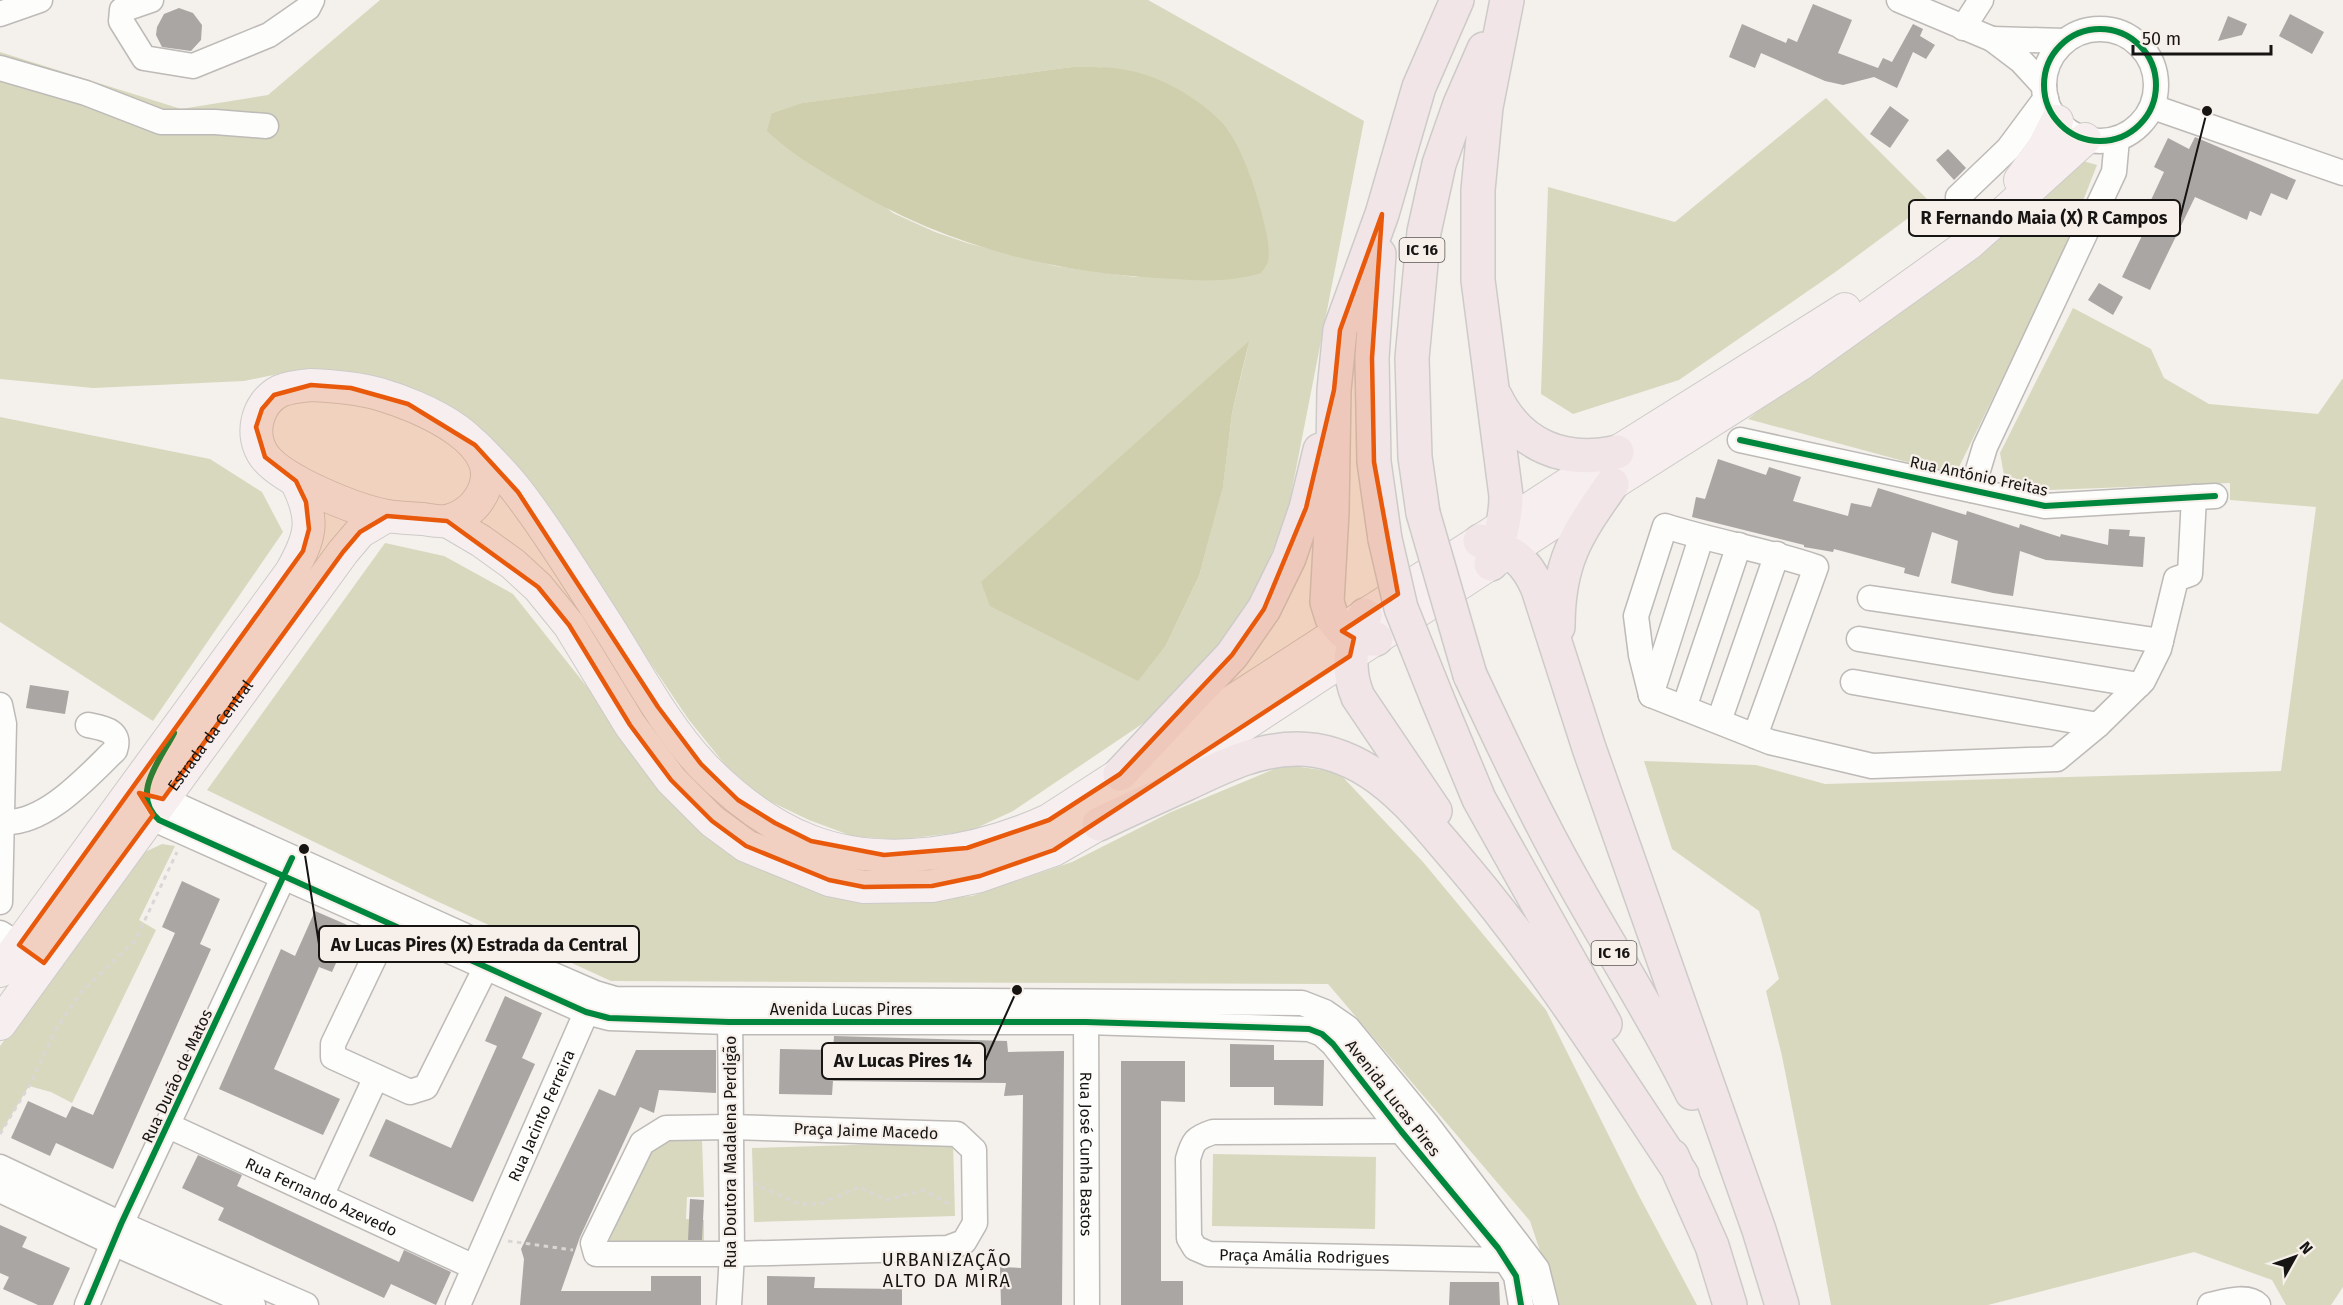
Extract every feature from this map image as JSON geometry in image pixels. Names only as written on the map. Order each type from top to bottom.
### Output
[{"type":"highway","name":"IC 16","points":[[1456,0],[1419,87],[1382,214],[1372,358],[1374,462],[1385,539],[1401,608],[1479,799],[1611,1034],[1682,1175],[1712,1246],[1730,1305]]},
{"type":"highway","name":"IC 16","points":[[1507,0],[1460,104],[1439,164],[1424,232],[1412,358],[1415,457],[1423,513],[1470,675],[1520,780],[1573,881],[1675,1059],[1758,1230],[1782,1305]]},
{"type":"highway","points":[[1507,0],[1486,107],[1478,190],[1478,280],[1506,496],[1506,511],[1496,546],[1521,561],[1534,579],[1589,748],[1758,1230]]},
{"type":"highway","points":[[1382,214],[1340,330],[1334,390],[1332,512],[1327,602],[1332,618],[1358,636],[1350,672],[1358,697],[1442,822],[1483,889]]},
{"type":"highway","points":[[1120,774],[1232,655],[1264,609],[1289,558],[1306,508],[1334,390]]},
{"type":"highway","points":[[1493,392],[1500,407],[1522,433],[1551,450],[1584,457],[1617,452]]},
{"type":"highway","points":[[1562,665],[1558,635],[1558,610],[1560,583],[1566,561],[1583,525],[1612,484]]},
{"type":"highway","points":[[1099,824],[1241,759],[1280,750],[1317,750],[1356,764],[1390,787],[1418,814],[1483,889],[1554,984],[1682,1175]]},
{"type":"main road","points":[[1358,636],[1195,757],[1099,824],[1054,850],[980,876],[932,886],[864,887],[829,880],[746,846],[712,821],[671,780],[630,725],[569,626],[538,587],[497,553],[447,521],[387,516],[326,496],[296,481],[265,458],[259,446],[256,427],[261,409],[268,400],[282,390],[311,385],[351,388],[378,394],[408,404],[441,420],[476,445],[518,492],[604,620],[658,707],[702,764],[738,800],[802,837],[845,850],[884,855],[928,854],[967,848],[1017,835],[1048,820],[1120,774],[1358,636],[1496,546],[1617,452],[1945,245],[2020,180],[2042,150],[2049,102]]},
{"type":"main road","points":[[1496,546],[1612,484],[1801,364],[1971,243],[2085,139]]},
{"type":"main road","points":[[447,521],[473,507],[484,490],[487,481],[485,464],[476,445]]},
{"type":"main road","name":"Estrada da Central","points":[[0,1024],[21,947],[110,820],[291,572],[303,551],[309,529],[309,513],[296,481]]},
{"type":"main road","name":"Estrada da Central","points":[[0,971],[154,805],[360,532],[387,516]]},
{"type":"street","points":[[0,14],[40,0]]},
{"type":"street","points":[[151,0],[122,10],[121,21],[144,58],[193,66],[269,35],[308,8],[312,0]]},
{"type":"street","points":[[1963,28],[1981,0]]},
{"type":"street","points":[[1906,1],[1992,39],[2021,61],[2049,102],[2069,132],[2085,139],[2101,141],[2117,139],[2132,132],[2144,121],[2153,107],[2157,89],[2155,70],[2147,53],[2134,39],[2117,31],[2098,28],[2080,32],[2064,41],[2053,54],[2046,70],[2049,102],[2008,149],[1958,197]]},
{"type":"street","points":[[1992,39],[2064,41]]},
{"type":"street","points":[[0,68],[86,93],[161,122],[215,122],[266,126]]},
{"type":"street","points":[[2153,107],[2343,173]]},
{"type":"street","name":"Rua António Freitas","points":[[1972,490],[1985,447],[2114,172],[2117,139]]},
{"type":"street","name":"Rua António Freitas","points":[[1740,440],[2045,506],[2205,496],[2190,574],[2176,579],[2161,641]]},
{"type":"street","points":[[1651,695],[1641,655],[1636,616],[1665,526],[1701,538],[1777,554],[1816,567],[1755,736]]},
{"type":"street","points":[[1651,695],[1701,538]]},
{"type":"street","points":[[1684,708],[1739,545]]},
{"type":"street","points":[[1719,721],[1777,554]]},
{"type":"street","points":[[1651,695],[1770,742],[1872,766],[2057,759],[2098,725],[2139,685],[2161,641],[1870,598]]},
{"type":"street","points":[[1859,639],[2139,685]]},
{"type":"street","points":[[1853,682],[2098,725]]},
{"type":"street","points":[[0,705],[4,724],[0,902]]},
{"type":"street","points":[[3,822],[18,821],[54,804],[71,792],[115,750],[116,737],[110,731],[87,724]]},
{"type":"street","points":[[110,820],[129,808],[154,805],[148,782],[174,733]]},
{"type":"street","name":"Avenida Lucas Pires","points":[[154,805],[165,824],[288,867]]},
{"type":"street","name":"Avenida Lucas Pires","points":[[154,805],[591,1002],[615,999],[730,1011],[1086,1013],[1302,1003],[1325,1012],[1348,1028],[1426,1123],[1537,1269],[1546,1305]]},
{"type":"street","name":"Rua Durão de Matos","points":[[87,1305],[117,1234],[288,867]]},
{"type":"street","points":[[395,915],[333,1044],[333,1057],[376,1077],[410,1092],[426,1087],[490,958]]},
{"type":"street","name":"Rua Jacinto Ferreira","points":[[458,1305],[591,1002]]},
{"type":"street","name":"Rua Doutora Madalena Perdigão","points":[[729,1305],[732,1254],[730,1011]]},
{"type":"street","name":"Avenida Lucas Pires","points":[[1086,1013],[1309,1029],[1322,1035],[1334,1044],[1506,1260],[1516,1276],[1521,1305]]},
{"type":"street","name":"Rua José Cunha Bastos","points":[[1086,1013],[1087,1305]]},
{"type":"street","points":[[321,1196],[376,1077]]},
{"type":"street","name":"Praça Amália Rodrigues","points":[[1426,1123],[1401,1131],[1213,1132],[1198,1137],[1191,1146],[1188,1159],[1189,1238],[1196,1248],[1209,1254],[1506,1260]]},
{"type":"street","name":"Rua Fernando Azevedo","points":[[169,1126],[474,1267]]},
{"type":"street","name":"Praça Jaime Macedo","points":[[730,1126],[957,1134],[974,1150],[975,1208],[975,1223],[964,1242],[948,1248],[732,1254],[596,1254],[593,1243],[642,1143],[666,1128],[730,1126]]},
{"type":"street","points":[[0,1167],[117,1234],[253,1305]]},
{"type":"street","points":[[0,1190],[306,1305]]},
{"type":"street","points":[[2210,1305],[2238,1299],[2254,1301],[2258,1305]]},
{"type":"path","points":[[0,1134],[29,1086],[52,1036],[81,992],[135,941],[176,855],[181,831]]},
{"type":"path","points":[[753,1183],[799,1204],[820,1204],[859,1187],[887,1200],[923,1190],[955,1207],[975,1208]]},
{"type":"path","points":[[487,1238],[596,1254]]},
{"type":"highlighted area","points":[[1382,214],[1372,358],[1374,462],[1398,594],[1342,631],[1354,638],[1350,656],[1054,850],[980,876],[932,886],[864,887],[829,880],[746,846],[712,821],[671,780],[630,725],[569,625],[538,587],[447,521],[387,516],[360,532],[343,552],[163,799],[139,793],[153,815],[44,963],[19,945],[303,551],[309,529],[306,502],[296,481],[265,457],[256,427],[262,409],[274,395],[311,385],[351,388],[408,404],[475,445],[518,492],[658,707],[701,764],[738,800],[775,823],[811,841],[884,855],[967,848],[1049,820],[1120,774],[1232,655],[1264,609],[1306,508],[1334,390],[1340,330]]},
{"type":"green space","points":[[380,0],[1148,0],[1364,121],[1287,515],[1255,593],[1213,653],[1148,720],[1013,811],[970,831],[896,840],[852,836],[809,820],[765,799],[727,767],[689,720],[519,469],[318,373],[283,373],[244,381],[93,388],[0,379],[0,52],[181,109],[268,95]],"holes":[[[1072,67],[1101,67],[1228,130],[1250,177],[1264,227],[1268,262],[1135,277],[1055,266],[967,243],[935,232],[893,213],[772,113],[803,103]],[[1249,343],[1232,413],[1223,486],[1199,576],[1166,645]]]},
{"type":"green space","points":[[1072,67],[1117,68],[1144,74],[1171,85],[1197,101],[1220,120],[1243,157],[1260,207],[1269,248],[1268,262],[1261,273],[1222,280],[1157,278],[1073,269],[993,250],[954,238],[879,204],[812,165],[767,131],[772,113],[802,103]]},
{"type":"green space","points":[[1826,98],[1930,202],[1834,273],[1679,380],[1573,414],[1541,394],[1548,187],[1675,222]]},
{"type":"green space","points":[[2083,161],[2097,165],[2058,265],[1959,467],[1944,472],[1748,419]]},
{"type":"green space","points":[[2073,308],[2151,349],[2164,378],[2209,404],[2318,414],[2343,378],[2343,1287],[2331,1305],[2286,1305],[2272,1280],[2194,1252],[1988,1305],[1831,1305],[1782,1056],[1766,991],[1779,979],[1759,911],[1672,849],[1644,761],[1756,765],[1825,784],[2281,771],[2316,507],[2230,500],[2230,483],[2049,490],[2004,475],[2000,453]]},
{"type":"green space","points":[[1249,341],[1232,413],[1223,487],[1199,576],[1166,645],[1138,681],[990,606],[981,582]]},
{"type":"green space","points":[[0,417],[210,459],[262,492],[283,532],[153,721],[0,622]]},
{"type":"green space","points":[[385,543],[444,556],[513,594],[662,781],[703,825],[903,900],[972,896],[1072,862],[1171,812],[1284,765],[1338,772],[1423,862],[1546,1010],[1638,1194],[1697,1305],[1558,1305],[1530,1221],[1328,984],[611,981],[430,898],[207,790]]},
{"type":"green space","points":[[162,844],[175,846],[139,920],[156,930],[72,1103],[51,1092],[29,1086],[0,1134],[0,1046],[145,852]]},
{"type":"green space","points":[[672,1138],[702,1139],[704,1197],[687,1197],[686,1219],[704,1220],[704,1242],[608,1244],[647,1155]]},
{"type":"green space","points":[[953,1142],[955,1216],[754,1222],[752,1148]]},
{"type":"green space","points":[[1213,1154],[1376,1157],[1375,1229],[1212,1226]]},
{"type":"building","points":[[1813,4],[1852,20],[1838,53],[1878,68],[1883,58],[1892,62],[1913,24],[1923,29],[1920,36],[1935,45],[1926,59],[1913,52],[1897,88],[1874,77],[1843,85],[1825,81],[1761,53],[1755,68],[1729,57],[1742,24],[1786,43],[1788,38],[1797,42]]},
{"type":"building","points":[[179,8],[193,13],[202,25],[201,40],[191,51],[162,47],[156,35],[157,27],[164,14]]},
{"type":"building","points":[[2290,14],[2324,32],[2312,54],[2279,36]]},
{"type":"building","points":[[2228,16],[2247,24],[2242,35],[2218,41]]},
{"type":"building","points":[[1890,106],[1909,120],[1890,148],[1870,134]]},
{"type":"building","points":[[2195,137],[2296,180],[2287,200],[2271,193],[2261,216],[2250,211],[2247,220],[2195,197],[2150,290],[2122,277],[2158,203],[2151,200],[2164,172],[2154,167],[2168,138],[2189,149]]},
{"type":"building","points":[[1948,149],[1966,168],[1954,180],[1936,160]]},
{"type":"building","points":[[2099,283],[2123,297],[2113,315],[2088,300]]},
{"type":"building","points":[[1718,459],[1766,475],[1769,467],[1801,477],[1793,501],[1848,516],[1851,503],[1871,507],[1878,488],[1966,515],[1967,511],[2019,528],[2020,524],[2060,537],[2061,534],[2108,545],[2109,529],[2130,530],[2129,536],[2145,537],[2143,567],[2046,560],[2020,551],[2013,596],[1993,593],[1951,583],[1958,541],[1932,532],[1919,577],[1904,573],[1905,568],[1834,549],[1833,552],[1804,547],[1804,545],[1692,517],[1696,497],[1705,499]]},
{"type":"building","points":[[30,685],[69,691],[65,714],[26,708]]},
{"type":"building","points":[[182,881],[220,899],[200,944],[211,949],[113,1169],[56,1143],[50,1156],[11,1138],[28,1101],[66,1118],[72,1106],[93,1115],[175,933],[162,927]]},
{"type":"building","points":[[315,911],[352,927],[332,972],[319,967],[274,1069],[340,1099],[323,1135],[219,1089],[281,949],[295,956]]},
{"type":"building","points":[[505,996],[542,1013],[522,1058],[535,1064],[473,1202],[369,1156],[386,1119],[451,1148],[497,1046],[485,1041]]},
{"type":"building","points":[[834,1036],[1007,1041],[1008,1052],[1064,1051],[1062,1305],[1001,1305],[1000,1267],[1021,1268],[1023,1095],[1004,1096],[1006,1083],[833,1081],[832,1095],[779,1094],[780,1049],[833,1050]]},
{"type":"building","points":[[1230,1044],[1274,1045],[1274,1060],[1324,1060],[1323,1106],[1274,1105],[1274,1087],[1230,1087]]},
{"type":"building","points":[[636,1050],[716,1050],[716,1093],[659,1090],[654,1113],[640,1107],[580,1237],[561,1291],[651,1291],[651,1276],[701,1276],[701,1305],[520,1305],[524,1259],[521,1249],[599,1089],[615,1096]]},
{"type":"building","points":[[1121,1061],[1185,1061],[1185,1102],[1161,1101],[1161,1281],[1183,1281],[1183,1305],[1121,1305]]},
{"type":"building","points":[[198,1155],[242,1175],[237,1186],[399,1262],[404,1250],[451,1272],[436,1305],[391,1284],[384,1298],[218,1220],[224,1208],[182,1188]]},
{"type":"building","points":[[690,1199],[704,1200],[702,1240],[688,1240]]},
{"type":"building","points":[[0,1225],[27,1237],[22,1247],[70,1268],[53,1305],[38,1305],[3,1289],[9,1277],[0,1273]]},
{"type":"building","points":[[767,1276],[815,1277],[814,1288],[902,1289],[902,1305],[767,1305]]},
{"type":"building","points":[[1450,1282],[1499,1282],[1500,1305],[1449,1305]]},
{"type":"cycle path","points":[[2100,29],[2121,33],[2140,45],[2152,64],[2156,85],[2152,106],[2140,125],[2121,137],[2100,141],[2079,137],[2060,125],[2048,106],[2044,85],[2048,64],[2060,45],[2079,33],[2100,29]]},
{"type":"cycle path","points":[[1740,440],[2045,506],[2215,496]]},
{"type":"cycle path","points":[[174,733],[155,766],[147,789],[147,800],[159,820],[586,1012],[609,1018],[729,1022],[1086,1022],[1309,1029],[1322,1034],[1333,1044],[1401,1131],[1498,1248],[1516,1276],[1521,1305]]},
{"type":"cycle path","points":[[87,1305],[121,1224],[292,858]]},
{"type":"place","name":"R Fernando Maia (X) R Campos","points":[[2207,111]]},
{"type":"place","name":"Av Lucas Pires (X) Estrada da Central","points":[[304,849]]},
{"type":"place","name":"Av Lucas Pires 14","points":[[1017,990]]},
{"type":"district","name":"URBANIZAÇÃO ALTO DA MIRA","points":[[947,1270]]}]
